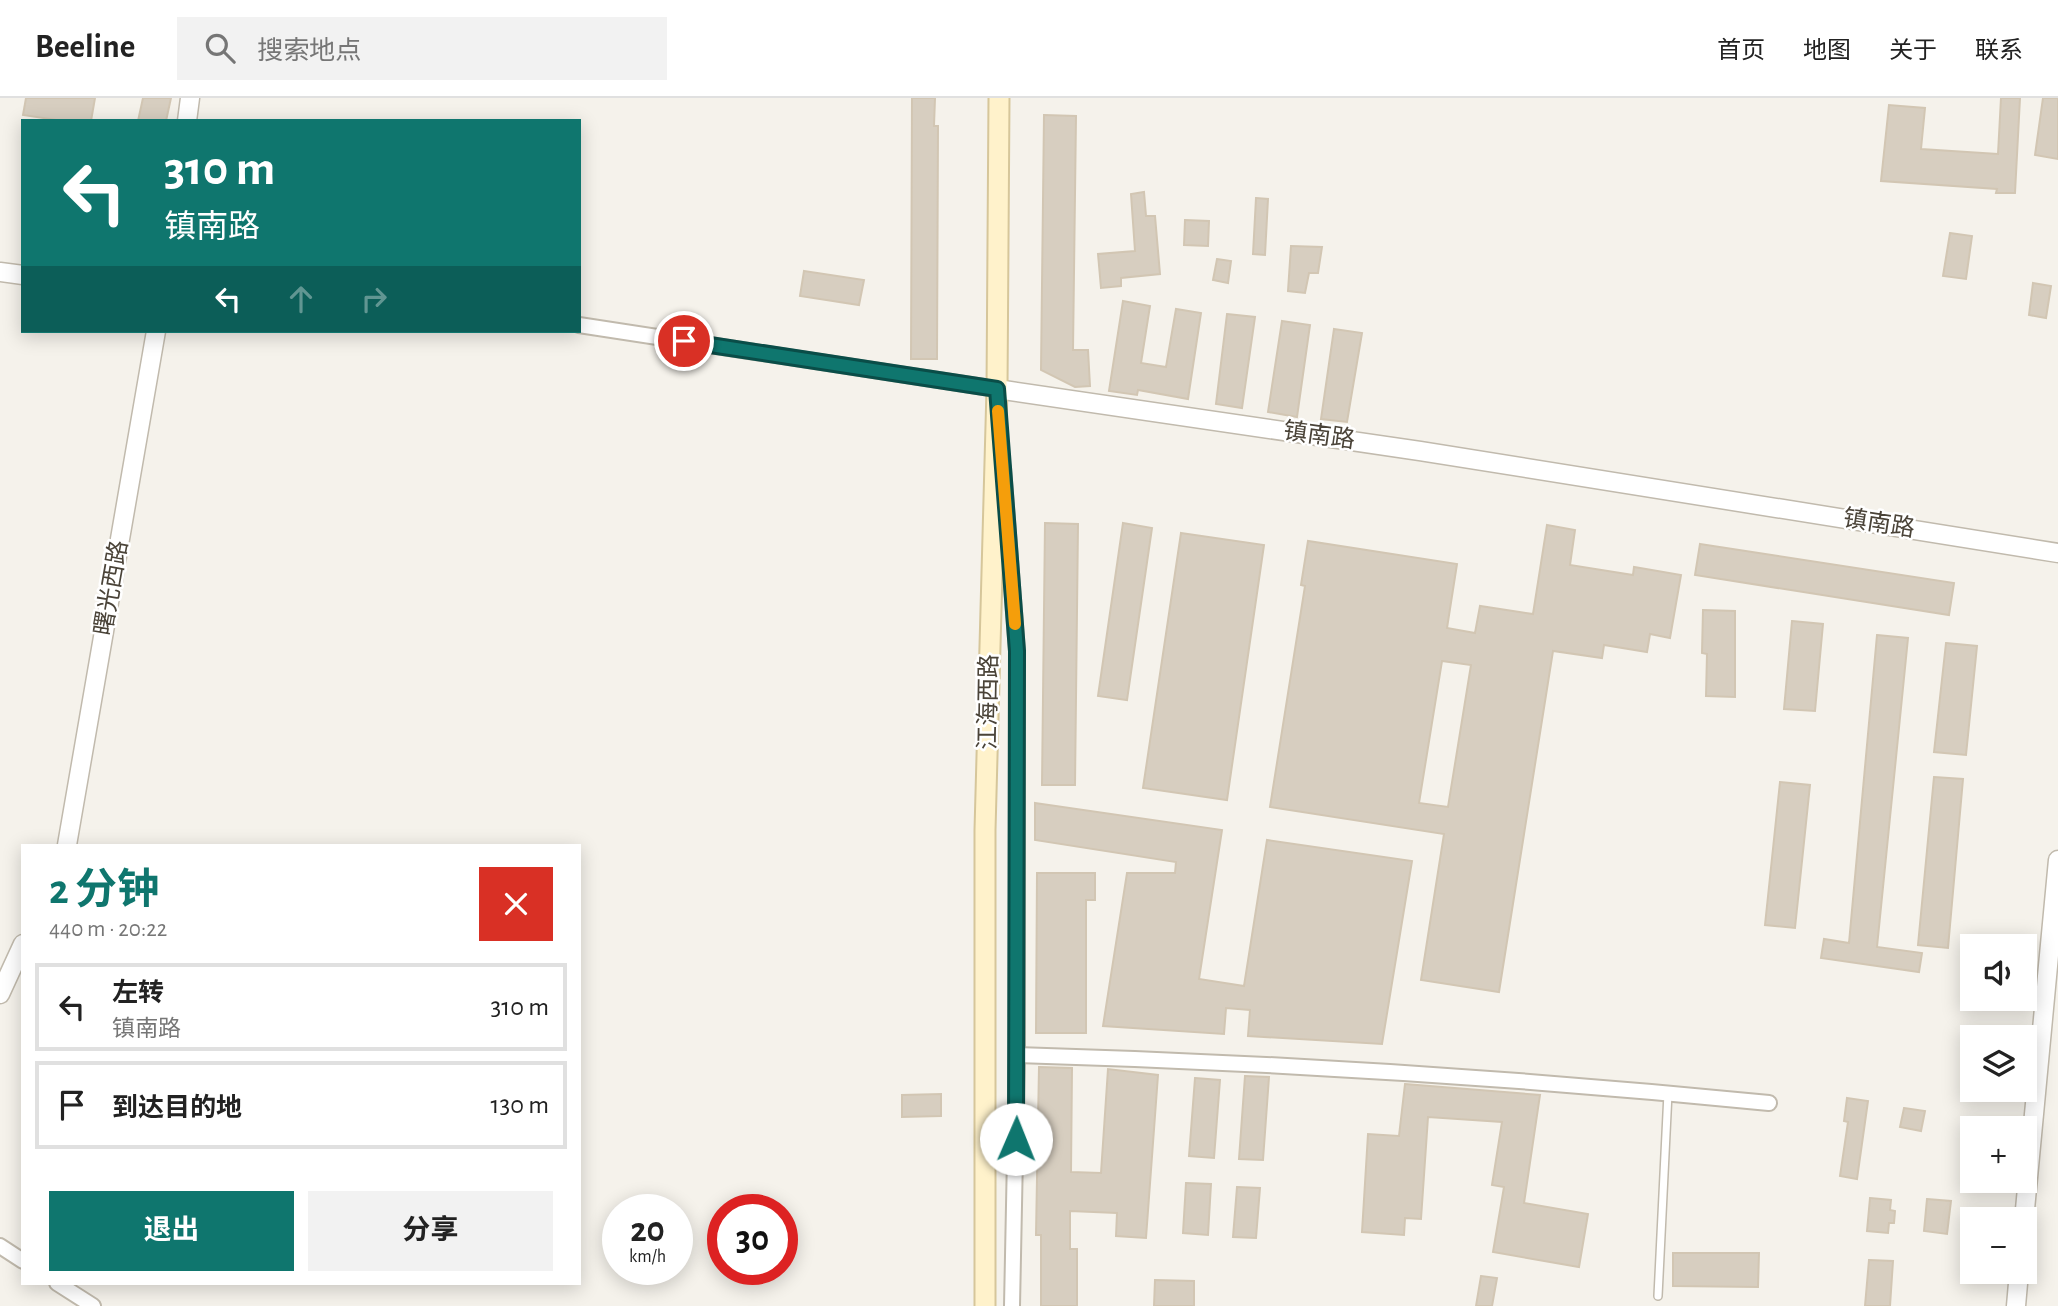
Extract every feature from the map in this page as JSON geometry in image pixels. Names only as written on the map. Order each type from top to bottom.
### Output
[{"type":"main road","name":"江海西路","points":[[985,1306],[985,830],[997,389],[999,98]]},
{"type":"street","points":[[187,119],[190,98]]},
{"type":"street","points":[[0,272],[21,275]]},
{"type":"street","name":"镇南路","points":[[581,325],[1420,451],[2058,553]]},
{"type":"street","name":"曙光西路","points":[[67,844],[156,333]]},
{"type":"street","points":[[997,389],[1017,651],[1017,1055],[1012,1306]]},
{"type":"street","points":[[2025,1207],[2058,860]]},
{"type":"street","points":[[0,994],[21,948]]},
{"type":"street","points":[[1017,1055],[1218,1060],[1668,1093],[1769,1103]]},
{"type":"street","points":[[0,1247],[21,1260]]},
{"type":"street","points":[[2016,1306],[2019,1284]]},
{"type":"street","points":[[60,1285],[93,1306]]},
{"type":"lane","points":[[1658,1296],[1668,1093]]},
{"type":"building","points":[[26,98],[95,98],[91,119],[50,119],[23,115]]},
{"type":"building","points":[[143,98],[171,98],[166,119],[138,119]]},
{"type":"building","points":[[912,98],[935,98],[934,126],[938,126],[937,359],[911,359]]},
{"type":"building","points":[[2001,98],[2020,98],[2015,193],[1996,193],[1997,189],[1881,181],[1889,105],[1925,108],[1921,149],[1998,154]]},
{"type":"building","points":[[2043,98],[2058,98],[2058,159],[2035,155]]},
{"type":"building","points":[[1044,115],[1076,116],[1073,350],[1088,350],[1090,386],[1075,387],[1041,370]]},
{"type":"building","points":[[1144,192],[1146,216],[1155,216],[1160,274],[1121,278],[1121,286],[1101,288],[1098,254],[1135,251],[1131,194]]},
{"type":"building","points":[[1256,198],[1268,199],[1265,255],[1253,254]]},
{"type":"building","points":[[1185,220],[1209,221],[1208,246],[1184,245]]},
{"type":"building","points":[[1950,233],[1972,236],[1966,279],[1943,276]]},
{"type":"building","points":[[1291,246],[1322,247],[1318,273],[1309,273],[1305,293],[1288,291]]},
{"type":"building","points":[[1217,259],[1231,261],[1228,283],[1213,280]]},
{"type":"building","points":[[804,271],[864,280],[859,305],[800,296]]},
{"type":"building","points":[[2033,283],[2051,286],[2046,318],[2029,315]]},
{"type":"building","points":[[1123,301],[1150,306],[1141,363],[1166,367],[1176,309],[1201,313],[1188,399],[1138,390],[1137,395],[1109,391]]},
{"type":"building","points":[[1227,314],[1255,317],[1242,408],[1216,404]]},
{"type":"building","points":[[1282,321],[1310,325],[1297,417],[1268,412]]},
{"type":"building","points":[[1334,329],[1362,333],[1347,422],[1321,419]]},
{"type":"building","points":[[1045,523],[1078,524],[1075,785],[1042,785]]},
{"type":"building","points":[[1123,523],[1152,528],[1127,700],[1098,696]]},
{"type":"building","points":[[1547,525],[1575,530],[1570,565],[1633,575],[1634,567],[1681,575],[1670,638],[1650,634],[1647,652],[1604,645],[1602,658],[1553,651],[1499,992],[1421,980],[1444,834],[1270,807],[1305,586],[1301,585],[1308,541],[1457,564],[1447,628],[1475,633],[1480,606],[1533,614]],"holes":[[[1442,661],[1471,665],[1448,807],[1419,803]]]},
{"type":"building","points":[[1181,533],[1264,545],[1227,800],[1143,788]]},
{"type":"building","points":[[1700,544],[1954,583],[1949,615],[1695,575]]},
{"type":"building","points":[[1703,610],[1735,611],[1735,697],[1706,696],[1707,654],[1702,653]]},
{"type":"building","points":[[1792,621],[1823,624],[1815,711],[1784,709]]},
{"type":"building","points":[[1877,635],[1908,638],[1877,947],[1922,953],[1919,972],[1821,958],[1824,939],[1849,943]]},
{"type":"building","points":[[1946,643],[1977,646],[1966,755],[1934,752]]},
{"type":"building","points":[[1934,777],[1963,779],[1948,948],[1918,945]]},
{"type":"building","points":[[1780,782],[1810,785],[1795,928],[1765,925]]},
{"type":"building","points":[[1035,803],[1222,830],[1199,979],[1244,986],[1267,840],[1412,861],[1382,1044],[1248,1036],[1250,1010],[1226,1008],[1224,1034],[1103,1026],[1127,873],[1175,873],[1176,862],[1035,840]]},
{"type":"building","points":[[1037,873],[1095,873],[1095,900],[1086,900],[1086,1033],[1036,1033]]},
{"type":"building","points":[[1039,1067],[1072,1068],[1071,1172],[1101,1173],[1108,1069],[1158,1075],[1146,1238],[1116,1236],[1117,1213],[1070,1211],[1070,1249],[1077,1249],[1077,1306],[1041,1306],[1041,1235],[1036,1235]]},
{"type":"building","points":[[1245,1076],[1269,1077],[1263,1160],[1239,1159]]},
{"type":"building","points":[[1195,1078],[1220,1080],[1214,1158],[1189,1156]]},
{"type":"building","points":[[1405,1084],[1540,1095],[1524,1203],[1588,1214],[1579,1267],[1493,1252],[1504,1187],[1492,1185],[1502,1122],[1428,1117],[1421,1219],[1405,1218],[1404,1235],[1362,1232],[1368,1134],[1399,1136]]},
{"type":"building","points":[[941,1094],[941,1116],[902,1117],[902,1095]]},
{"type":"building","points":[[1847,1098],[1868,1101],[1857,1179],[1840,1176],[1848,1122],[1844,1121]]},
{"type":"building","points":[[1904,1108],[1925,1111],[1921,1131],[1900,1127]]},
{"type":"building","points":[[1186,1183],[1211,1184],[1208,1235],[1183,1233]]},
{"type":"building","points":[[1237,1187],[1260,1188],[1256,1238],[1233,1237]]},
{"type":"building","points":[[1870,1198],[1891,1200],[1890,1210],[1895,1211],[1894,1223],[1889,1223],[1888,1233],[1867,1231]]},
{"type":"building","points":[[1927,1199],[1951,1201],[1947,1234],[1924,1231]]},
{"type":"building","points":[[1673,1253],[1759,1253],[1758,1287],[1673,1286]]},
{"type":"building","points":[[1869,1260],[1893,1261],[1890,1306],[1865,1306]]},
{"type":"building","points":[[1481,1276],[1497,1278],[1492,1306],[1476,1306]]},
{"type":"building","points":[[1155,1280],[1194,1281],[1194,1306],[1154,1306]]},
{"type":"slow traffic","points":[[998,411],[1015,624]]},
{"type":"route","points":[[684,341],[997,389],[1017,651],[1016,1139]]}]
